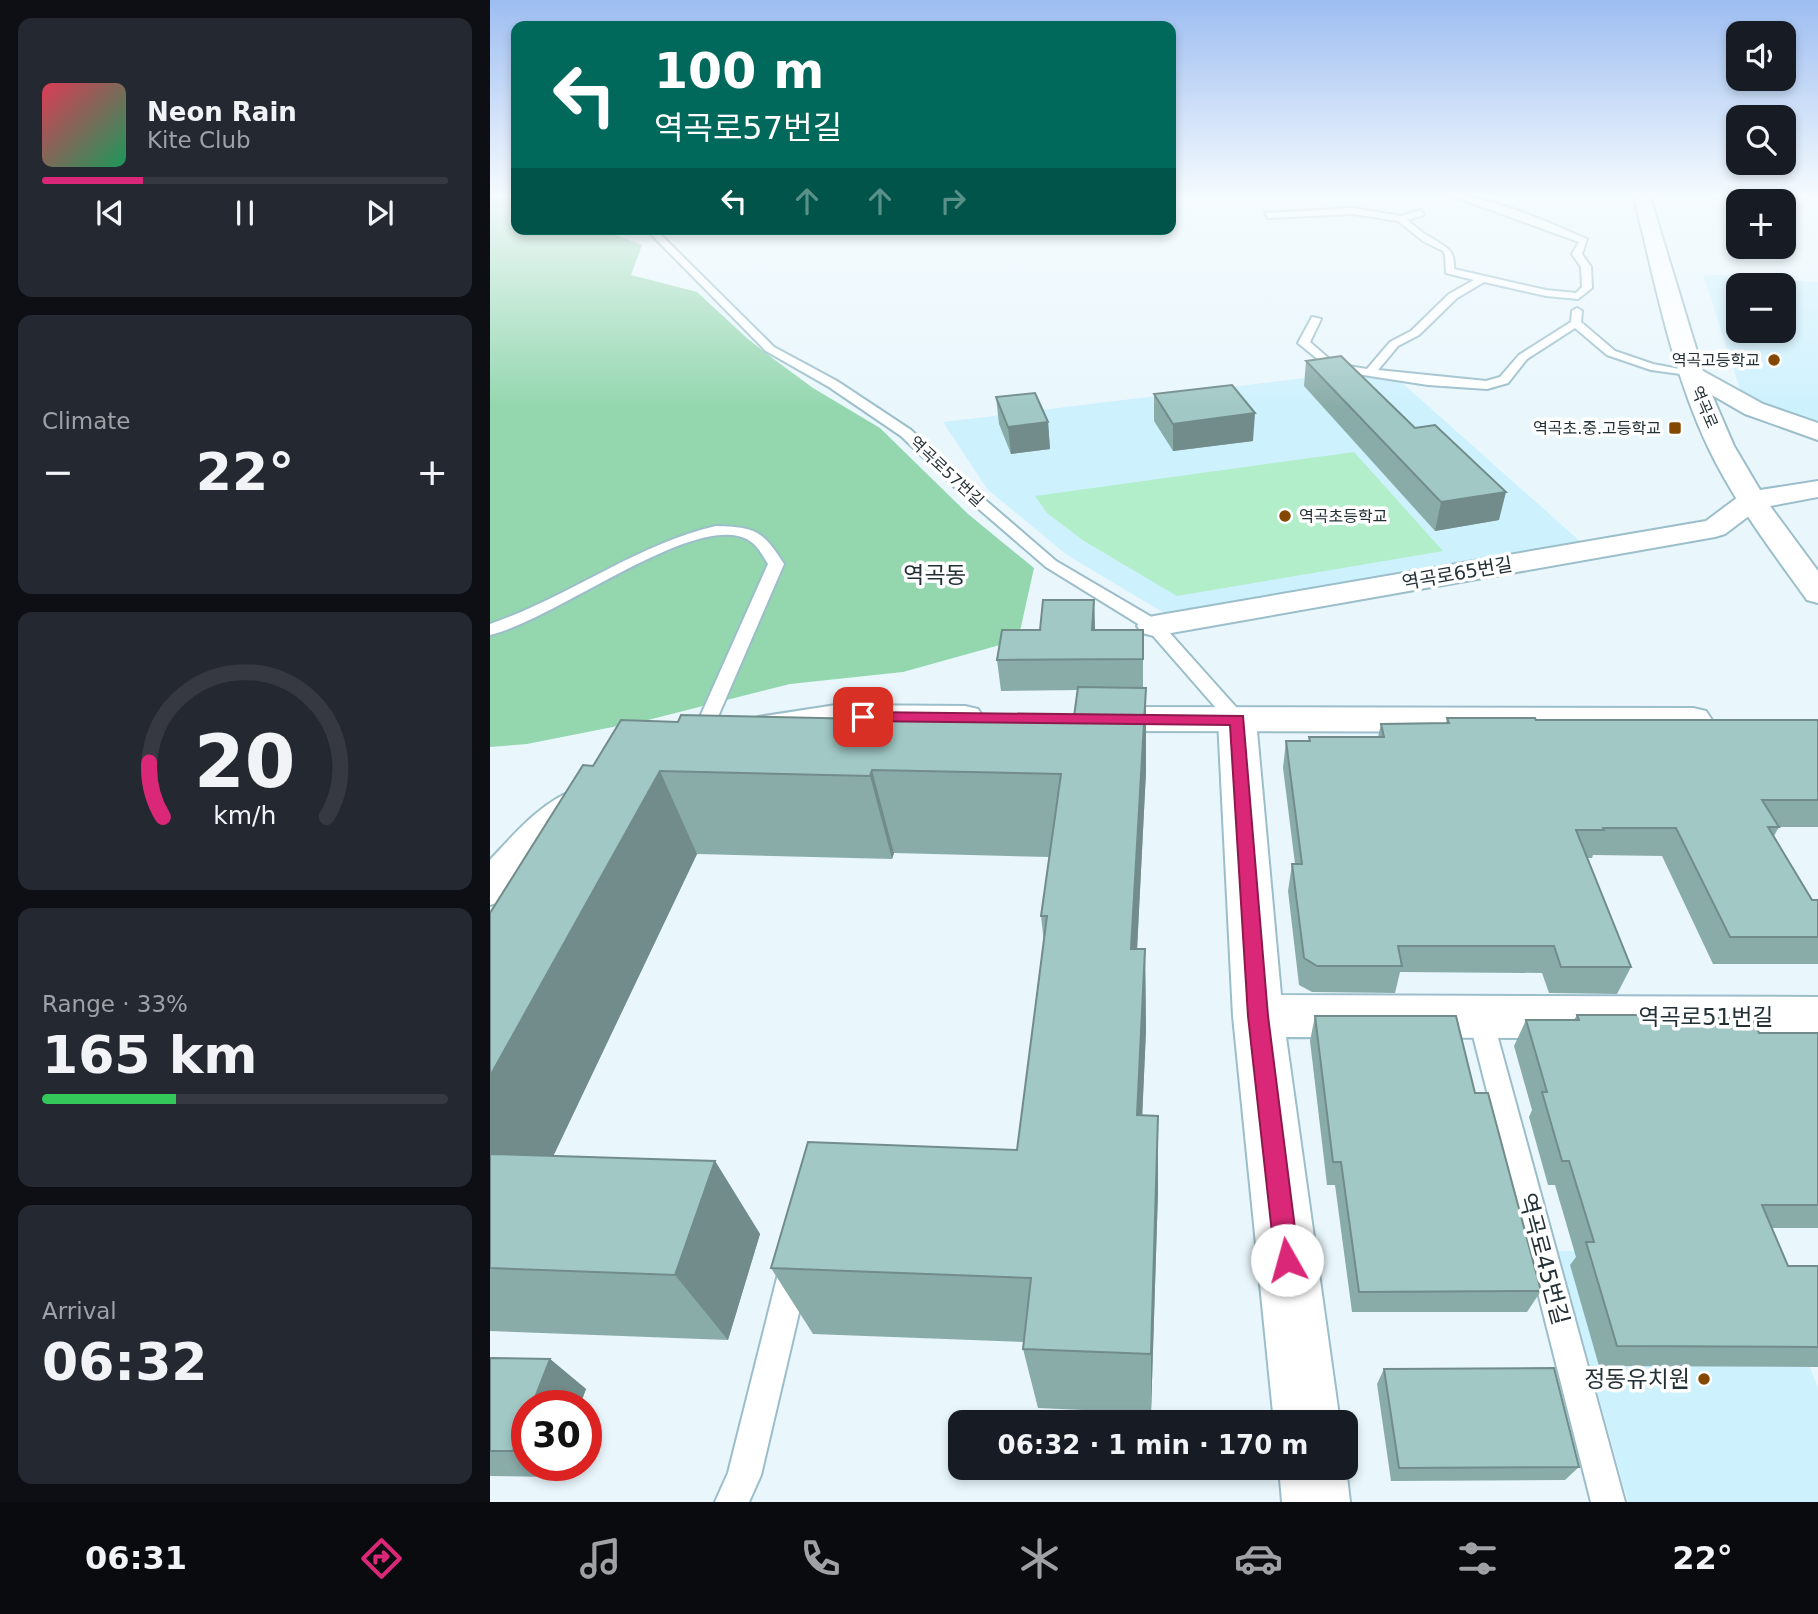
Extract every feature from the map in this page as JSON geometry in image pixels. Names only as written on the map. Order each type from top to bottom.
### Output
[{"type":"street","name":"역곡로","points":[[1661,267],[1691,374],[1722,447],[1752,499],[1818,593]]},
{"type":"street","points":[[1691,374],[1754,409],[1818,432]]},
{"type":"street","points":[[1752,499],[1818,489]]},
{"type":"street","name":"역곡로65번길","points":[[1154,626],[1715,528],[1752,499]]},
{"type":"street","points":[[683,751],[795,721],[836,717],[1002,718]]},
{"type":"street","points":[[1057,718],[1721,720]]},
{"type":"street","points":[[1237,720],[1258,1016],[1305,1410]]},
{"type":"street","points":[[490,888],[537,837],[611,783]]},
{"type":"street","name":"역곡로51번길","points":[[1258,1016],[1818,1018]]},
{"type":"street","points":[[1313,1480],[1316,1502]]},
{"type":"lane","name":"역곡로57번길","points":[[688,267],[771,349],[832,384],[906,433],[971,495],[1051,564],[1154,626],[1237,720]]},
{"type":"lane","points":[[1449,267],[1449,271],[1480,280],[1578,296]]},
{"type":"lane","points":[[1576,323],[1578,296],[1587,288],[1586,267]]},
{"type":"lane","points":[[1368,373],[1394,344],[1415,333],[1453,296],[1480,280]]},
{"type":"lane","points":[[1316,319],[1304,343],[1331,367],[1428,381],[1487,384],[1504,380],[1523,357],[1576,323]]},
{"type":"lane","points":[[1576,323],[1611,353],[1651,367],[1691,374]]},
{"type":"lane","points":[[490,630],[548,606],[671,541],[701,533],[731,531],[751,535],[771,549],[776,564],[683,751]]},
{"type":"lane","name":"역곡로45번길","points":[[1480,1016],[1608,1502]]},
{"type":"lane","points":[[732,1502],[744,1475],[803,1237]]},
{"type":"shaded area","name":"역곡고등학교","points":[[1703,274],[1726,276],[1726,343],[1796,343],[1796,280],[1818,282],[1818,421],[1783,413],[1740,389]]},
{"type":"shaded area","name":"역곡초등학교","points":[[1346,373],[1400,381],[1582,543],[1164,613],[1067,555],[987,489],[943,422]]},
{"type":"shaded area","name":"정동유치원","points":[[1558,1251],[1762,1252],[1818,1387],[1818,1502],[1628,1502]]},
{"type":"green space","points":[[490,267],[634,267],[631,275],[697,292],[775,360],[813,388],[880,428],[968,514],[1034,568],[1018,640],[903,672],[790,684],[648,720],[527,744],[490,747]]},
{"type":"green space","points":[[1354,452],[1443,551],[1177,596],[1084,541],[1047,513],[1035,496]]},
{"type":"building","points":[[1341,356],[1415,428],[1435,425],[1506,492],[1441,502],[1306,361]]},
{"type":"building","points":[[1232,385],[1255,413],[1173,424],[1154,394]]},
{"type":"building","points":[[1035,393],[1048,422],[1008,427],[996,397]]},
{"type":"building","points":[[1043,600],[1094,600],[1092,630],[1143,630],[1143,659],[997,660],[1002,630],[1040,630]]},
{"type":"building","points":[[1078,687],[1146,688],[1131,949],[1145,949],[1137,1115],[1158,1116],[1151,1354],[1023,1349],[1031,1278],[771,1268],[808,1142],[1017,1150],[1047,916],[1041,916],[1061,774],[872,770],[870,776],[660,771],[490,1076],[490,913],[583,765],[593,766],[621,720],[678,722],[681,715],[913,720],[915,714],[1074,717]]},
{"type":"building","points":[[1447,718],[1818,720],[1818,800],[1762,800],[1779,827],[1768,827],[1812,900],[1818,900],[1818,937],[1730,937],[1676,828],[1603,828],[1604,830],[1576,830],[1631,967],[1561,967],[1554,946],[1398,946],[1402,966],[1317,966],[1304,958],[1292,864],[1302,864],[1286,741],[1310,741],[1309,737],[1384,737],[1381,724],[1449,723]]},
{"type":"building","points":[[1577,1015],[1752,1018],[1759,1033],[1818,1033],[1818,1205],[1762,1205],[1788,1266],[1818,1266],[1818,1347],[1617,1346],[1586,1242],[1594,1242],[1569,1161],[1562,1161],[1542,1092],[1547,1092],[1526,1020],[1579,1020]]},
{"type":"building","points":[[1315,1016],[1456,1016],[1475,1093],[1488,1093],[1541,1291],[1359,1292],[1341,1162],[1333,1162]]},
{"type":"building","points":[[490,1154],[715,1161],[675,1275],[490,1268]]},
{"type":"building","points":[[490,1358],[550,1359],[538,1390],[511,1390],[511,1451],[490,1451]]},
{"type":"building","points":[[1554,1368],[1579,1467],[1399,1468],[1384,1369]]},
{"type":"place","name":"역곡고등학교","points":[[1774,360]]},
{"type":"place","name":"역곡초.중.고등학교","points":[[1675,428]]},
{"type":"place","name":"역곡초등학교","points":[[1285,516]]},
{"type":"place","name":"정동유치원","points":[[1704,1379]]},
{"type":"district","name":"역곡동","points":[[935,575]]},
{"type":"route","points":[[863,717],[1237,720],[1258,1016],[1287,1260]]}]
